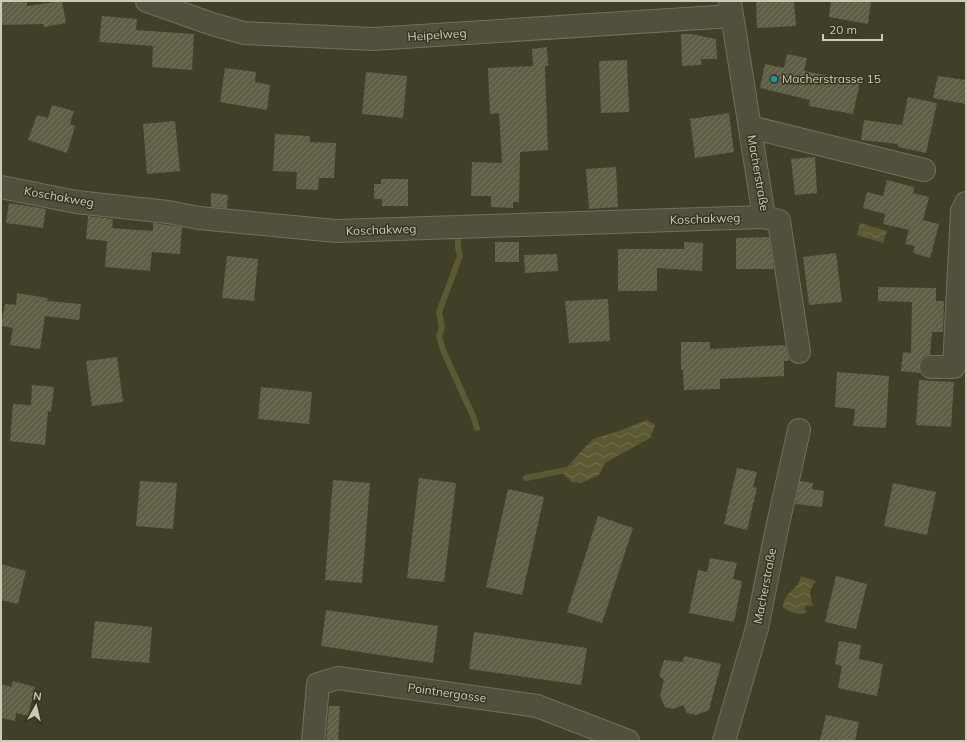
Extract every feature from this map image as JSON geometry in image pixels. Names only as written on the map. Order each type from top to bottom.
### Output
[{"type":"street","name":"Heipelweg","points":[[146,1],[212,24],[244,33],[373,39],[731,8]]},
{"type":"street","name":"Macherstraße","points":[[731,8],[764,217],[779,221],[799,352]]},
{"type":"street","name":"Macherstraße","points":[[750,127],[924,170]]},
{"type":"street","name":"Koschakweg","points":[[1,187],[76,202],[168,212],[199,218],[336,231],[764,217]]},
{"type":"street","points":[[931,367],[954,367],[962,211],[966,203]]},
{"type":"street","name":"Macherstraße","points":[[724,741],[757,628],[776,533],[800,430]]},
{"type":"street","name":"Pointnergasse","points":[[313,741],[318,684],[338,678],[537,706],[628,741]]},
{"type":"water","points":[[860,223],[887,231],[883,243],[857,235]]},
{"type":"water","points":[[647,420],[655,425],[650,438],[605,463],[599,475],[581,483],[572,482],[562,473],[593,439]]},
{"type":"water","points":[[801,576],[816,581],[810,593],[813,606],[807,605],[804,608],[807,612],[798,614],[783,607],[786,597],[797,585]]},
{"type":"building","points":[[1,1],[27,1],[27,6],[62,1],[66,23],[44,27],[43,24],[1,25]]},
{"type":"building","points":[[756,1],[794,1],[796,26],[757,28]]},
{"type":"building","points":[[831,1],[871,1],[868,24],[829,17]]},
{"type":"building","points":[[102,16],[137,19],[136,30],[194,34],[192,70],[152,67],[153,46],[99,42]]},
{"type":"building","points":[[681,34],[691,34],[716,39],[717,59],[701,59],[702,65],[682,66]]},
{"type":"building","points":[[547,47],[548,66],[545,66],[548,150],[520,152],[519,202],[513,202],[513,208],[491,207],[491,196],[471,196],[472,162],[502,163],[499,113],[490,114],[488,68],[533,66],[532,49]]},
{"type":"building","points":[[787,54],[807,58],[804,71],[860,82],[853,114],[809,106],[810,100],[760,88],[765,64],[784,68]]},
{"type":"building","points":[[627,60],[629,112],[601,113],[599,61]]},
{"type":"building","points":[[225,68],[256,72],[255,82],[270,85],[267,110],[220,102]]},
{"type":"building","points":[[366,72],[407,76],[403,118],[362,114]]},
{"type":"building","points":[[938,76],[966,80],[966,104],[933,98]]},
{"type":"building","points":[[908,97],[937,103],[926,153],[898,147],[898,144],[861,140],[864,120],[902,125]]},
{"type":"building","points":[[52,105],[74,111],[70,124],[75,126],[67,153],[28,140],[37,115],[48,118]]},
{"type":"building","points":[[729,113],[734,152],[695,158],[690,119]]},
{"type":"building","points":[[175,121],[180,171],[147,174],[143,124]]},
{"type":"building","points":[[275,134],[310,136],[310,142],[336,143],[334,178],[319,178],[318,190],[296,189],[297,172],[273,171]]},
{"type":"building","points":[[815,157],[817,193],[795,195],[791,159]]},
{"type":"building","points":[[616,167],[618,207],[589,209],[586,169]]},
{"type":"building","points":[[381,179],[408,179],[408,206],[382,206],[382,199],[374,199],[374,184],[381,184]]},
{"type":"building","points":[[887,180],[914,187],[913,193],[929,197],[923,220],[939,224],[930,258],[913,253],[915,246],[905,244],[909,230],[883,224],[885,214],[863,208],[867,192],[883,196]]},
{"type":"building","points":[[211,193],[228,195],[227,208],[211,207]]},
{"type":"building","points":[[9,203],[46,209],[43,228],[6,223]]},
{"type":"building","points":[[88,216],[113,219],[112,228],[153,231],[153,223],[182,227],[180,254],[152,252],[150,271],[105,267],[107,241],[86,239]]},
{"type":"building","points":[[769,237],[774,269],[736,269],[736,238]]},
{"type":"building","points":[[495,242],[519,242],[519,262],[495,262]]},
{"type":"building","points":[[684,242],[703,243],[702,271],[657,268],[657,291],[618,291],[618,249],[684,249]]},
{"type":"building","points":[[836,253],[842,302],[809,305],[803,257]]},
{"type":"building","points":[[557,254],[558,271],[525,273],[524,255]]},
{"type":"building","points":[[227,256],[258,259],[254,301],[222,298]]},
{"type":"building","points":[[878,287],[936,288],[936,301],[944,301],[943,332],[932,332],[930,355],[924,356],[920,361],[920,373],[901,371],[903,352],[911,353],[912,302],[878,301]]},
{"type":"building","points":[[17,293],[48,298],[47,301],[81,304],[79,320],[45,316],[40,349],[10,345],[13,328],[1,325],[5,304],[16,305]]},
{"type":"building","points":[[608,299],[610,341],[569,343],[565,301]]},
{"type":"building","points":[[681,342],[710,342],[710,349],[785,345],[789,361],[784,361],[784,376],[720,379],[720,389],[684,390],[683,370],[681,370]]},
{"type":"building","points":[[117,357],[123,402],[92,406],[86,361]]},
{"type":"building","points":[[837,372],[889,376],[886,428],[853,426],[855,409],[835,407]]},
{"type":"building","points":[[919,380],[954,382],[951,427],[916,425]]},
{"type":"building","points":[[32,385],[54,387],[51,412],[48,411],[45,445],[10,441],[13,404],[31,405]]},
{"type":"building","points":[[261,387],[312,392],[309,424],[258,419]]},
{"type":"building","points":[[737,468],[757,472],[753,487],[757,488],[747,530],[724,524]]},
{"type":"building","points":[[419,478],[456,483],[444,582],[407,578]]},
{"type":"building","points":[[333,480],[370,483],[362,583],[325,580]]},
{"type":"building","points":[[140,481],[177,483],[173,529],[136,526]]},
{"type":"building","points":[[800,481],[813,483],[812,489],[824,491],[822,507],[795,504]]},
{"type":"building","points":[[893,483],[936,492],[927,535],[884,526]]},
{"type":"building","points":[[508,489],[544,497],[522,595],[486,587]]},
{"type":"building","points":[[598,516],[633,528],[602,623],[567,612]]},
{"type":"building","points":[[710,558],[737,563],[733,579],[742,581],[734,622],[689,613],[698,570],[707,572]]},
{"type":"building","points":[[1,564],[26,571],[18,604],[1,600]]},
{"type":"building","points":[[836,576],[867,584],[856,629],[825,622]]},
{"type":"building","points":[[326,610],[438,626],[433,663],[321,646]]},
{"type":"building","points":[[95,621],[152,627],[149,663],[91,658]]},
{"type":"building","points":[[474,632],[587,648],[581,685],[469,669]]},
{"type":"building","points":[[839,641],[861,645],[859,659],[883,664],[877,696],[838,688],[842,666],[835,664]]},
{"type":"building","points":[[684,656],[721,664],[709,710],[696,715],[687,713],[683,705],[674,709],[665,707],[660,696],[664,680],[659,676],[664,660],[683,662]]},
{"type":"building","points":[[13,681],[35,687],[28,716],[16,713],[15,721],[1,718],[1,684],[11,687]]},
{"type":"building","points":[[329,706],[340,706],[338,741],[326,741]]},
{"type":"building","points":[[826,715],[859,722],[855,741],[820,741]]},
{"type":"waterway","points":[[458,236],[460,256],[439,312],[442,327],[439,336],[443,350],[477,428]]},
{"type":"waterway","points":[[526,478],[571,469]]},
{"type":"place","name":"Macherstrasse 15","points":[[774,79]]}]
